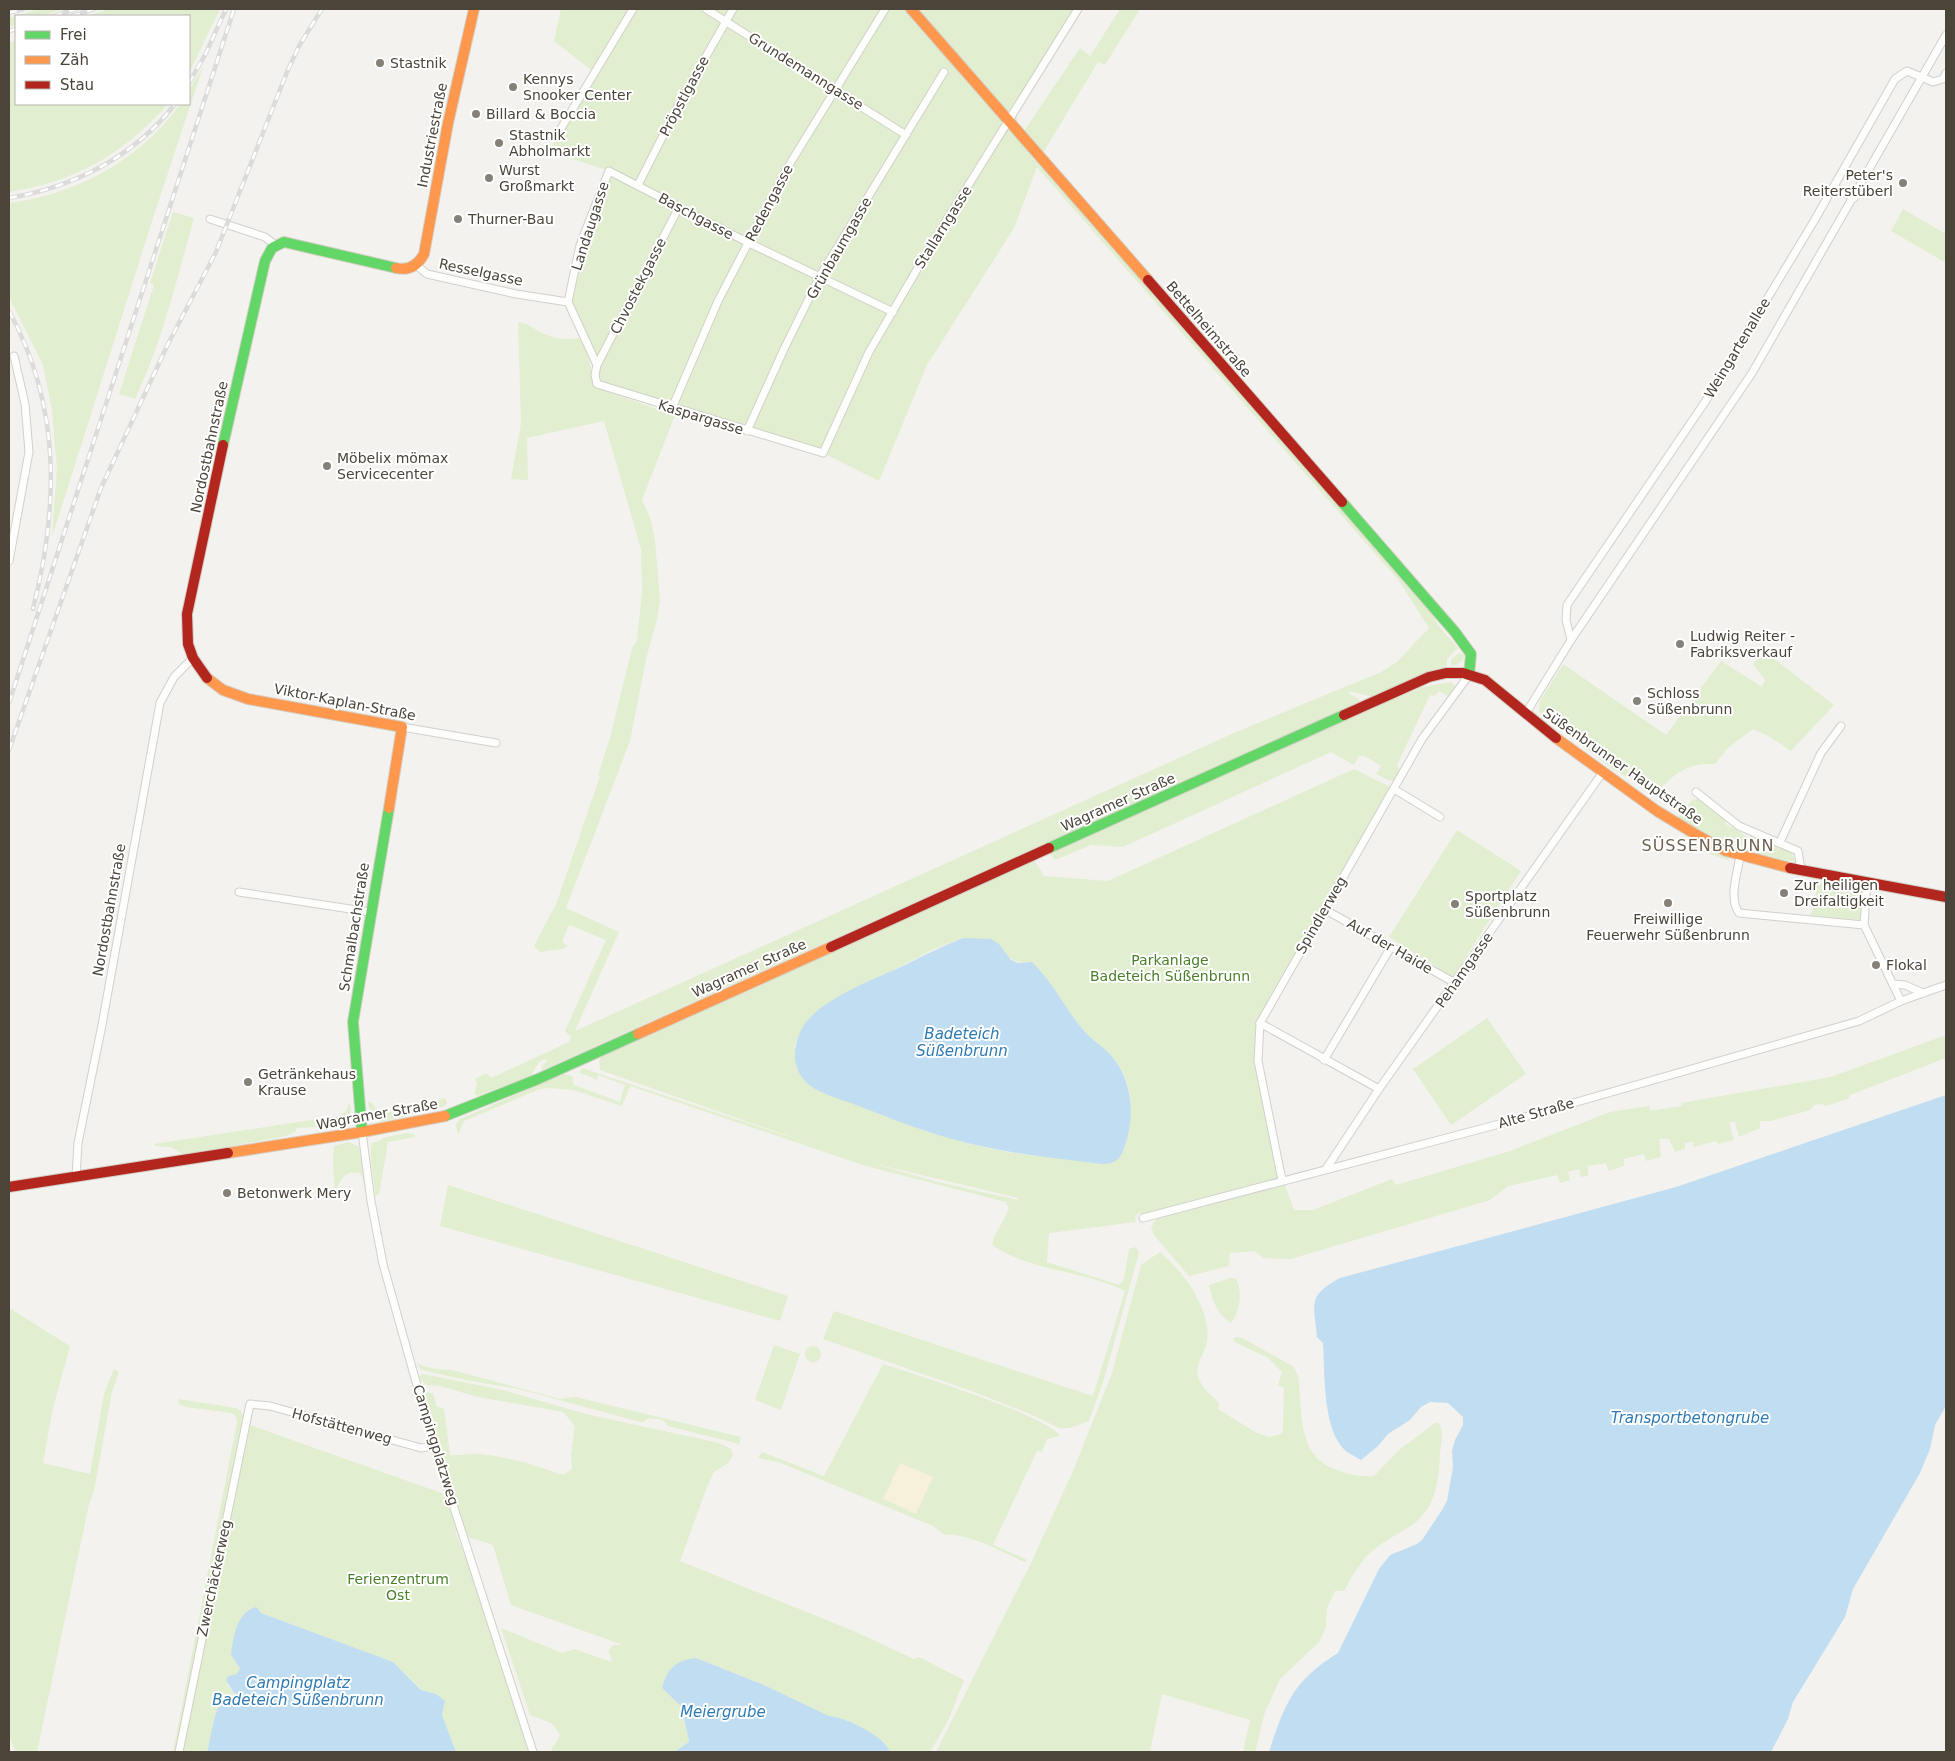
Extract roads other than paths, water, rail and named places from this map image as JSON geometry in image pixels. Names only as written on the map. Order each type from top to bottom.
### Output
[{"type":"street","name":"Industriestraße","points":[[416,265],[424,254],[448,123],[474,9]]},
{"type":"street","points":[[560,130],[633,9]]},
{"type":"street","name":"Grundemanngasse","points":[[706,9],[906,135]]},
{"type":"street","name":"Pröpstlgasse","points":[[638,185],[680,102],[733,9]]},
{"type":"street","name":"Redengasse","points":[[672,408],[718,301],[747,242],[786,170],[834,89],[885,9]]},
{"type":"street","name":"Bettelheimstraße","points":[[910,9],[1455,632],[1471,654],[1469,675]]},
{"type":"street","name":"Stallarngasse","points":[[823,454],[869,352],[933,242],[1078,9]]},
{"type":"street","name":"Weingartenallee","points":[[1526,713],[1571,640],[1752,373],[1923,79],[1946,35]]},
{"type":"street","name":"Weingartenallee","points":[[1571,640],[1566,620],[1567,605],[1705,402],[1834,187],[1894,80],[1907,71],[1929,82],[1939,81],[1946,72]]},
{"type":"street","name":"Grünbaumgasse","points":[[747,431],[820,276],[944,72]]},
{"type":"street","name":"Baschgasse","points":[[609,170],[747,242],[893,312]]},
{"type":"street","name":"Landaugasse","points":[[568,302],[580,245],[609,170]]},
{"type":"street","points":[[1834,187],[1854,198]]},
{"type":"street","name":"Chvostekgasse","points":[[597,365],[679,207]]},
{"type":"street","points":[[210,219],[265,237],[275,245],[284,242],[293,243],[402,269],[416,265]]},
{"type":"street","name":"Nordostbahnstraße","points":[[198,668],[192,658],[186,633],[190,597],[265,261],[275,245]]},
{"type":"street","name":"Resselgasse","points":[[416,265],[427,274],[516,294],[568,302]]},
{"type":"street","points":[[568,302],[597,365]]},
{"type":"street","points":[[9,561],[29,452],[25,404],[14,356]]},
{"type":"street","name":"Kaspargasse","points":[[597,365],[594,375],[600,386],[823,454]]},
{"type":"street","name":"Nordostbahnstraße","points":[[76,1176],[78,1143],[104,1016],[160,703],[174,678],[192,658]]},
{"type":"street","name":"Viktor-Kaplan-Straße","points":[[198,668],[221,689],[242,697],[496,743]]},
{"type":"street","name":"Wagramer Straße","points":[[9,1187],[362,1132],[438,1118],[486,1101],[1405,687],[1440,674],[1469,675]]},
{"type":"street","name":"Süßenbrunner Hauptstraße","points":[[1469,675],[1485,680],[1603,772],[1683,828],[1715,846],[1740,856],[1801,870],[1946,897]]},
{"type":"street","name":"Spindlerweg","points":[[1282,1180],[1258,1061],[1260,1023],[1422,739],[1469,675]]},
{"type":"street","points":[[1780,842],[1821,753],[1841,726]]},
{"type":"street","name":"Schmalbachstraße","points":[[362,1132],[353,1022],[402,727]]},
{"type":"street","name":"Pehamgasse","points":[[1326,1169],[1379,1089],[1603,772]]},
{"type":"street","points":[[1394,789],[1440,817]]},
{"type":"street","points":[[1696,792],[1739,826],[1798,851],[1801,870]]},
{"type":"street","points":[[1740,856],[1734,896],[1734,906],[1739,912],[1864,925]]},
{"type":"street","points":[[1867,882],[1864,925],[1901,1001]]},
{"type":"street","points":[[239,892],[370,912]]},
{"type":"street","name":"Auf der Haide","points":[[1324,909],[1455,983]]},
{"type":"street","points":[[1324,1060],[1391,947]]},
{"type":"street","points":[[1893,984],[1905,985],[1923,993]]},
{"type":"street","name":"Alte Straße","points":[[1143,1218],[1507,1122],[1859,1021],[1901,1001],[1946,985]]},
{"type":"street","points":[[1260,1023],[1379,1089]]},
{"type":"street","name":"Campingplatzweg","points":[[362,1132],[371,1201],[383,1264],[434,1446],[533,1752]]},
{"type":"street","name":"Hofstättenweg","points":[[250,1404],[270,1406],[421,1448],[434,1446]]},
{"type":"street","name":"Zwerchäckerweg","points":[[179,1752],[250,1404]]},
{"type":"water","name":"Badeteich Süßenbrunn","points":[[963,938],[991,939],[999,944],[1011,960],[1018,963],[1032,962],[1047,979],[1085,1032],[1108,1052],[1116,1062],[1127,1084],[1131,1108],[1125,1145],[1118,1159],[1111,1163],[1102,1164],[989,1148],[952,1139],[822,1092],[805,1081],[800,1074],[795,1059],[796,1043],[803,1027],[816,1012],[839,996]]},
{"type":"water","name":"Transportbetongrube","points":[[1946,1095],[1946,1406],[1935,1425],[1930,1449],[1920,1473],[1853,1589],[1845,1617],[1793,1702],[1788,1719],[1771,1752],[1269,1752],[1280,1720],[1293,1695],[1310,1673],[1338,1653],[1379,1569],[1390,1555],[1422,1540],[1442,1510],[1447,1501],[1453,1467],[1452,1451],[1455,1440],[1463,1425],[1463,1417],[1448,1403],[1430,1402],[1421,1407],[1410,1420],[1388,1434],[1378,1446],[1361,1460],[1347,1452],[1339,1443],[1333,1431],[1326,1401],[1323,1343],[1317,1337],[1314,1308],[1317,1296],[1322,1290],[1340,1278],[1676,1187]]},
{"type":"water","name":"Campingplatz Badeteich Süßenbrunn","points":[[256,1607],[261,1613],[393,1662],[421,1690],[436,1694],[445,1701],[442,1715],[456,1752],[207,1752],[219,1706],[237,1702],[237,1697],[226,1681],[228,1676],[237,1674],[240,1668],[231,1655],[233,1641],[237,1626],[244,1614]]},
{"type":"water","name":"Meiergrube","points":[[696,1658],[764,1685],[829,1716],[864,1728],[881,1740],[890,1752],[674,1752],[689,1742],[682,1707],[662,1688],[673,1667],[683,1661]]},
{"type":"railway","points":[[9,13],[23,9]]},
{"type":"railway","points":[[57,15],[76,9]]},
{"type":"railway","points":[[75,15],[94,9]]},
{"type":"railway","points":[[190,81],[205,55],[226,9]]},
{"type":"railway","points":[[9,703],[234,9]]},
{"type":"railway","points":[[9,750],[101,488],[168,344],[216,252],[287,72],[299,46],[322,9]]},
{"type":"railway","points":[[9,31],[15,29]]},
{"type":"railway","points":[[9,198],[57,186],[101,167],[141,140],[174,105]]},
{"type":"railway","points":[[9,311],[26,347],[38,383],[46,420],[50,457],[51,494],[48,532],[42,571],[33,609]]},
{"type":"place","name":"Stastnik","points":[[380,63]]},
{"type":"place","name":"Kennys Snooker Center","points":[[513,87]]},
{"type":"place","name":"Billard & Boccia","points":[[476,114]]},
{"type":"place","name":"Stastnik Abholmarkt","points":[[499,143]]},
{"type":"place","name":"Wurst Großmarkt","points":[[489,178]]},
{"type":"place","name":"Peter's Reiterstüberl","points":[[1903,183]]},
{"type":"place","name":"Thurner-Bau","points":[[458,219]]},
{"type":"place","name":"Möbelix mömax Servicecenter","points":[[327,466]]},
{"type":"place","name":"Ludwig Reiter - Fabriksverkauf","points":[[1680,644]]},
{"type":"place","name":"Schloss Süßenbrunn","points":[[1637,701]]},
{"type":"place","name":"Zur heiligen Dreifaltigkeit","points":[[1784,893]]},
{"type":"place","name":"Freiwillige Feuerwehr Süßenbrunn","points":[[1668,903]]},
{"type":"place","name":"Sportplatz Süßenbrunn","points":[[1455,904]]},
{"type":"place","name":"Flokal","points":[[1876,965]]},
{"type":"place","name":"Getränkehaus Krause","points":[[248,1082]]},
{"type":"place","name":"Betonwerk Mery","points":[[227,1193]]},
{"type":"district","name":"SÜSSENBRUNN","points":[[1708,845]]},
{"type":"park label","name":"Parkanlage Badeteich Süßenbrunn","points":[[1170,968]]},
{"type":"park label","name":"Ferienzentrum Ost","points":[[398,1588]]}]
